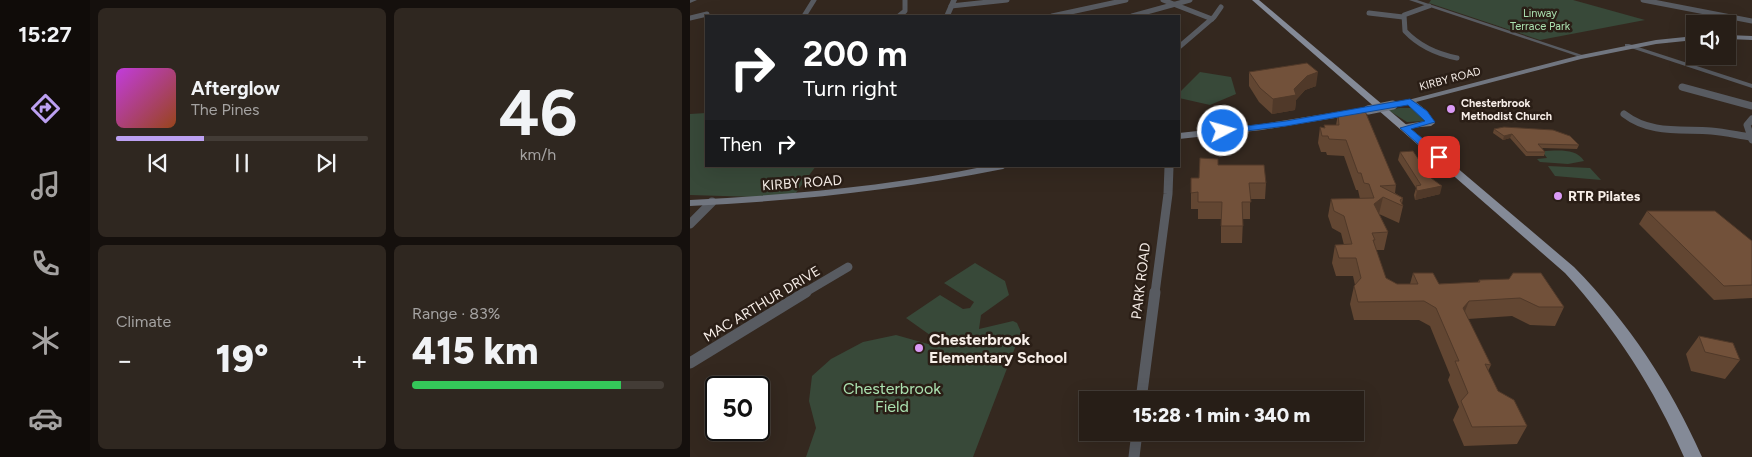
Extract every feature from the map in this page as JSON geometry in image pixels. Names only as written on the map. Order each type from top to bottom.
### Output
[{"type":"main road","points":[[1255,0],[1552,253],[1612,319],[1664,398],[1693,457]]},
{"type":"main road","points":[[1736,37],[1752,38]]},
{"type":"main road","name":"KIRBY ROAD","points":[[1180,136],[1262,127],[1410,102],[1626,45],[1686,39]]},
{"type":"main road","points":[[1404,128],[1431,122],[1424,113],[1410,102]]},
{"type":"main road","name":"KIRBY ROAD","points":[[690,203],[859,192],[934,181],[998,167]]},
{"type":"street","points":[[805,15],[814,0]]},
{"type":"street","points":[[900,15],[905,11],[905,0]]},
{"type":"street","points":[[947,15],[953,3],[1007,0]]},
{"type":"street","points":[[1057,15],[1126,0]]},
{"type":"street","points":[[1164,0],[1212,19]]},
{"type":"street","points":[[1135,15],[1190,0]]},
{"type":"street","points":[[1412,0],[1579,56]]},
{"type":"street","points":[[1643,0],[1752,21]]},
{"type":"street","points":[[1369,13],[1403,17],[1409,12],[1429,6]]},
{"type":"street","points":[[1180,46],[1212,19],[1221,7]]},
{"type":"street","points":[[690,18],[707,14]]},
{"type":"street","points":[[1403,17],[1404,32],[1412,39],[1440,53],[1457,58]]},
{"type":"street","points":[[1626,45],[1752,86]]},
{"type":"street","points":[[1682,87],[1752,106]]},
{"type":"street","points":[[1624,114],[1631,120],[1652,127],[1714,131],[1751,138],[1747,125],[1752,119]]},
{"type":"street","name":"PARK ROAD","points":[[1142,391],[1168,194],[1169,167]]},
{"type":"street","points":[[690,224],[712,202]]},
{"type":"street","name":"MAC ARTHUR DRIVE","points":[[690,363],[848,267]]},
{"type":"street","points":[[1134,457],[1136,441]]},
{"type":"green space","name":"Linway Terrace Park","points":[[1431,0],[1573,0],[1645,20],[1540,40],[1429,3]]},
{"type":"green space","points":[[1200,72],[1231,77],[1236,94],[1210,105],[1180,98],[1180,92]]},
{"type":"green space","points":[[1412,108],[1425,118],[1425,121],[1407,122],[1388,110]]},
{"type":"green space","points":[[705,113],[705,167],[815,167],[792,198],[690,195],[690,114]]},
{"type":"green space","points":[[1559,150],[1571,152],[1584,161],[1568,164],[1540,162],[1537,159],[1547,158],[1542,151]]},
{"type":"green space","points":[[1548,166],[1590,168],[1601,180],[1555,176]]},
{"type":"green space","name":"Chesterbrook Field","points":[[975,263],[1005,281],[1009,295],[981,315],[979,329],[1013,321],[1017,323],[1021,332],[973,457],[806,457],[816,428],[809,401],[812,376],[831,359],[863,342],[896,335],[928,344],[944,340],[937,340],[906,318],[940,295],[963,309],[970,308],[974,302],[944,283]]},
{"type":"building","points":[[1307,63],[1318,72],[1307,76],[1294,89],[1296,95],[1273,99],[1260,88],[1249,72]]},
{"type":"building","points":[[1365,111],[1396,185],[1380,186],[1403,198],[1400,200],[1403,206],[1383,197],[1374,204],[1388,232],[1372,233],[1386,278],[1397,284],[1418,284],[1413,273],[1433,273],[1439,284],[1509,279],[1513,273],[1541,273],[1564,307],[1539,307],[1520,298],[1469,301],[1463,308],[1491,365],[1485,364],[1498,391],[1514,400],[1527,426],[1472,427],[1461,401],[1468,393],[1455,361],[1459,361],[1436,308],[1424,301],[1358,302],[1354,286],[1361,278],[1356,258],[1339,258],[1335,245],[1352,244],[1344,216],[1334,211],[1331,199],[1374,198],[1369,184],[1364,183],[1361,173],[1358,173],[1346,140],[1329,139],[1328,136],[1322,136],[1320,127],[1325,128],[1324,125],[1339,125],[1338,114]]},
{"type":"building","points":[[1504,127],[1553,130],[1570,136],[1579,145],[1538,144],[1545,152],[1527,152],[1512,134],[1504,136],[1494,129]]},
{"type":"building","points":[[1413,151],[1431,178],[1442,186],[1417,191],[1416,186],[1421,185],[1400,152]]},
{"type":"building","points":[[1200,158],[1218,159],[1218,165],[1264,165],[1266,183],[1249,183],[1251,202],[1242,202],[1243,226],[1221,226],[1222,202],[1198,202],[1198,192],[1191,193],[1191,178],[1199,178]]},
{"type":"building","points":[[1647,211],[1715,211],[1752,241],[1752,285],[1724,286]]},
{"type":"building","points":[[1699,336],[1733,343],[1740,360],[1705,352]]},
{"type":"place","name":"Chesterbrook Methodist Church","points":[[1451,109]]},
{"type":"place","name":"RTR Pilates","points":[[1558,196]]},
{"type":"place","name":"Chesterbrook Elementary School","points":[[919,348]]},
{"type":"route","points":[[1223,131],[1262,127],[1410,102],[1424,113],[1431,122],[1404,128],[1439,157]]}]
